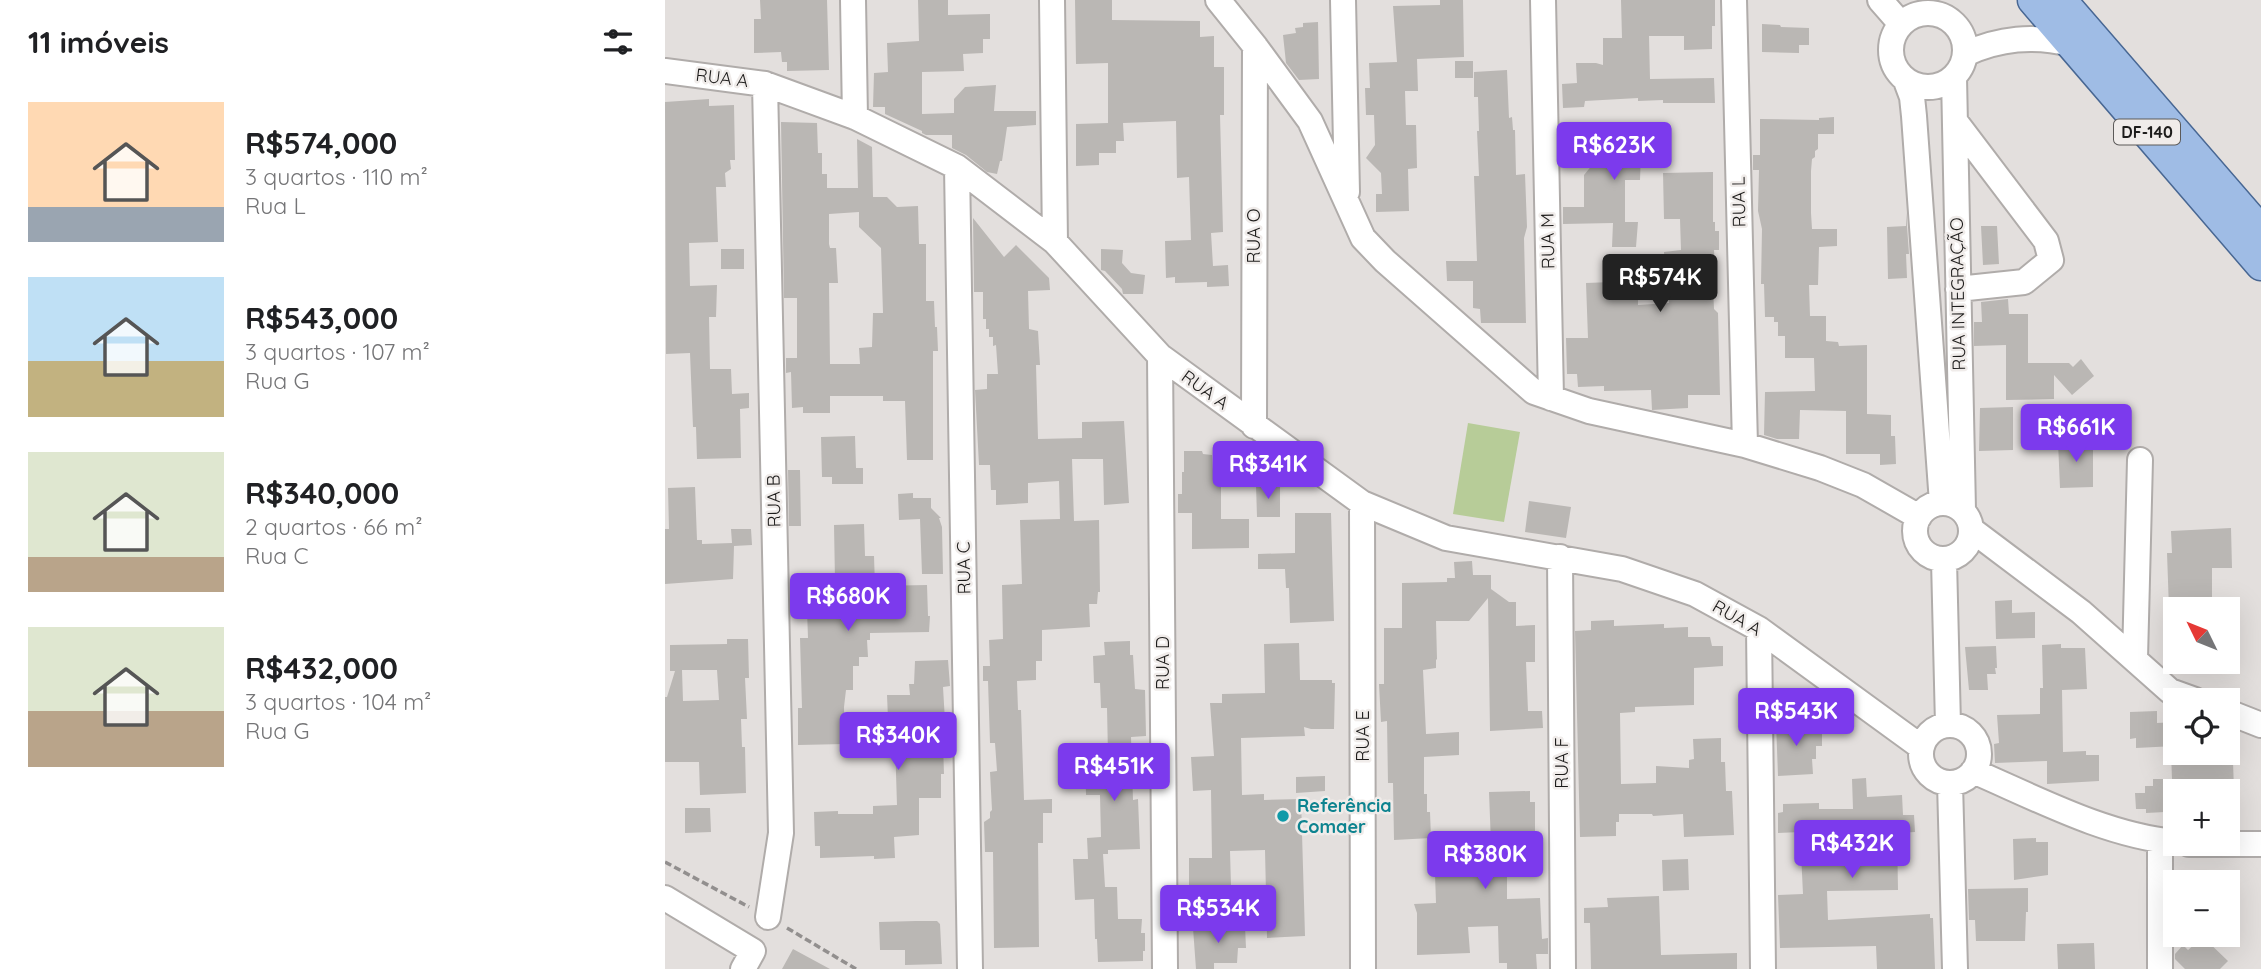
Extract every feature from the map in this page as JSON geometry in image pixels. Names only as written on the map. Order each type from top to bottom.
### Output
[{"type":"main road","name":"DF-140","points":[[2033,0],[2261,265]]},
{"type":"main road","name":"DF-140","points":[[2061,0],[2261,231]]},
{"type":"street","points":[[853,0],[855,117]]},
{"type":"street","points":[[1052,0],[1055,242]]},
{"type":"street","points":[[1218,0],[1310,121],[1363,238],[1385,261],[1534,392],[1589,411],[1745,445],[1820,468],[1863,485],[1919,517]]},
{"type":"street","points":[[1343,0],[1348,203]]},
{"type":"street","name":"RUA M","points":[[1543,0],[1551,398]]},
{"type":"street","name":"RUA L","points":[[1734,0],[1745,445]]},
{"type":"street","points":[[1880,0],[1923,11],[1950,20],[1959,29],[1964,41],[1962,66],[1954,77],[1931,88],[1906,81],[1897,72],[1892,60],[1894,34],[1923,11]]},
{"type":"street","points":[[1965,54],[1992,43],[2023,38],[2071,44]]},
{"type":"street","name":"RUA O","points":[[1254,426],[1255,46]]},
{"type":"street","name":"RUA A","points":[[665,71],[765,84],[855,117],[957,167],[1055,242],[1160,356],[1362,503],[1446,538],[1622,569],[1695,594],[1759,629],[1921,747]]},
{"type":"street","name":"RUA INTEGRAÇÃO","points":[[1954,77],[1959,514]]},
{"type":"street","name":"RUA INTEGRAÇÃO","points":[[1906,81],[1912,97],[1920,201],[1959,514]]},
{"type":"street","name":"RUA B","points":[[765,84],[781,833],[768,917]]},
{"type":"street","points":[[1955,121],[2046,241],[2051,260],[2024,282],[1958,289]]},
{"type":"street","name":"RUA C","points":[[957,167],[970,969]]},
{"type":"street","points":[[1920,201],[1956,200]]},
{"type":"street","name":"RUA D","points":[[1160,356],[1165,969]]},
{"type":"street","points":[[2135,659],[2140,460]]},
{"type":"street","name":"RUA E","points":[[1362,503],[1363,969]]},
{"type":"street","points":[[1959,514],[1970,541],[1964,551],[1944,560],[1932,558],[1922,551],[1916,540],[1915,528],[1919,517],[1929,507],[1959,514],[2081,612],[2168,688]]},
{"type":"street","name":"RUA F","points":[[1560,557],[1563,969]]},
{"type":"street","points":[[1944,560],[1948,724]]},
{"type":"street","points":[[1759,629],[1763,969]]},
{"type":"street","points":[[2240,717],[2261,725]]},
{"type":"street","points":[[1948,724],[1969,732],[1976,740],[1979,751],[1978,762],[1973,771],[1963,780],[1950,783],[1937,780],[1927,772],[1921,760],[1921,747],[1927,736],[1936,728],[1948,724]]},
{"type":"street","points":[[1973,771],[2092,822],[2163,840]]},
{"type":"street","points":[[1950,783],[1955,969]]},
{"type":"street","points":[[2240,844],[2261,844]]},
{"type":"street","points":[[2160,969],[2167,856]]},
{"type":"street","points":[[665,898],[753,951],[743,969]]},
{"type":"green space","points":[[1468,423],[1520,432],[1504,522],[1453,514]]},
{"type":"building","points":[[760,0],[827,0],[829,70],[787,71],[787,62],[782,62],[781,52],[754,53],[754,19],[761,19]]},
{"type":"building","points":[[918,0],[948,0],[948,15],[990,14],[990,39],[983,39],[983,53],[963,54],[964,71],[922,72],[922,114],[954,113],[954,99],[965,87],[996,85],[994,111],[1036,111],[1036,125],[1007,127],[1002,161],[997,174],[987,172],[966,155],[952,148],[952,135],[926,135],[885,114],[885,107],[873,107],[874,73],[888,72],[887,43],[919,41]]},
{"type":"building","points":[[1075,0],[1112,0],[1112,20],[1200,21],[1200,37],[1214,36],[1214,67],[1224,67],[1224,115],[1220,115],[1223,232],[1211,233],[1213,266],[1228,265],[1229,286],[1207,287],[1207,282],[1175,283],[1175,277],[1166,278],[1165,241],[1191,240],[1189,177],[1177,178],[1176,121],[1123,123],[1124,141],[1116,141],[1116,153],[1099,153],[1099,165],[1076,166],[1076,124],[1108,123],[1108,63],[1076,64]]},
{"type":"building","points":[[1440,0],[1463,0],[1464,57],[1417,59],[1418,91],[1405,91],[1406,125],[1416,125],[1417,168],[1408,169],[1409,211],[1376,212],[1376,194],[1382,194],[1381,173],[1366,158],[1375,145],[1374,115],[1366,115],[1365,88],[1370,88],[1369,63],[1397,62],[1393,6],[1440,5]]},
{"type":"building","points":[[1621,0],[1715,0],[1712,49],[1684,50],[1684,36],[1649,36],[1650,79],[1714,78],[1715,103],[1663,103],[1663,100],[1638,101],[1638,98],[1585,101],[1584,107],[1563,108],[1562,84],[1577,83],[1576,63],[1603,65],[1603,38],[1622,38]]},
{"type":"building","points":[[1318,22],[1319,79],[1299,80],[1286,63],[1283,35],[1296,33],[1295,28],[1303,27],[1303,23]]},
{"type":"building","points":[[1762,24],[1809,28],[1809,45],[1799,45],[1799,53],[1762,52]]},
{"type":"building","points":[[1455,61],[1473,61],[1473,78],[1455,78]]},
{"type":"building","points":[[1507,70],[1509,118],[1512,117],[1515,130],[1516,175],[1525,174],[1526,323],[1481,323],[1480,309],[1473,308],[1473,281],[1447,281],[1446,261],[1477,261],[1474,176],[1479,176],[1479,131],[1478,97],[1474,97],[1474,72]]},
{"type":"building","points":[[709,99],[709,106],[734,105],[735,160],[730,160],[731,169],[725,173],[726,187],[716,187],[718,242],[689,243],[690,286],[717,285],[716,317],[709,317],[710,369],[731,369],[732,394],[749,393],[749,408],[740,409],[741,458],[697,459],[690,353],[666,354],[665,102]]},
{"type":"building","points":[[1834,117],[1834,134],[1818,134],[1818,149],[1812,159],[1811,213],[1812,229],[1837,229],[1837,246],[1819,247],[1818,285],[1809,285],[1810,316],[1826,316],[1826,341],[1838,342],[1839,346],[1867,345],[1867,414],[1891,415],[1891,436],[1895,436],[1896,464],[1880,465],[1880,454],[1846,454],[1846,411],[1800,410],[1799,439],[1777,439],[1764,435],[1765,392],[1815,391],[1814,358],[1785,358],[1785,336],[1778,336],[1778,322],[1774,322],[1774,317],[1765,317],[1764,284],[1761,284],[1762,229],[1758,211],[1759,170],[1753,170],[1753,155],[1760,155],[1760,119],[1819,120]]},
{"type":"building","points":[[781,122],[817,123],[818,153],[822,153],[822,174],[827,174],[827,188],[858,188],[857,139],[872,147],[873,197],[887,197],[897,207],[918,206],[919,244],[926,244],[926,301],[934,301],[937,327],[938,351],[933,351],[933,460],[907,460],[905,401],[883,401],[883,396],[830,396],[830,413],[803,413],[803,407],[792,408],[791,372],[786,373],[786,358],[797,358],[797,298],[784,298]],"holes":[[[859,212],[859,227],[881,248],[883,313],[873,313],[872,347],[859,348],[860,364],[830,364],[829,283],[838,283],[836,248],[830,248],[829,244],[829,214]]]},
{"type":"building","points":[[1667,133],[1668,152],[1641,152],[1640,180],[1625,180],[1625,222],[1638,222],[1636,247],[1612,247],[1613,223],[1563,224],[1563,207],[1584,207],[1584,175],[1593,164],[1592,134]]},
{"type":"building","points":[[1713,172],[1713,222],[1715,231],[1719,231],[1719,250],[1714,250],[1715,265],[1712,265],[1714,309],[1718,313],[1720,395],[1688,395],[1688,408],[1652,410],[1651,390],[1604,391],[1604,386],[1578,387],[1577,374],[1567,374],[1566,338],[1588,338],[1586,283],[1638,281],[1638,305],[1669,303],[1664,252],[1681,250],[1680,219],[1664,219],[1663,173]]},
{"type":"building","points":[[1906,212],[1909,254],[1906,254],[1907,278],[1888,279],[1887,227],[1906,226]]},
{"type":"building","points":[[973,218],[1004,257],[1016,245],[1049,278],[1050,290],[1028,291],[1029,329],[1038,331],[1038,439],[1082,438],[1082,422],[1124,421],[1129,503],[1104,505],[1103,459],[1072,459],[1074,521],[1099,520],[1100,592],[1097,604],[1089,604],[1090,627],[1042,630],[1042,661],[1036,661],[1036,680],[1017,681],[1018,710],[1021,710],[1024,800],[1052,799],[1052,813],[1043,813],[1043,843],[1038,843],[1039,947],[994,948],[993,852],[985,852],[984,822],[990,818],[992,810],[990,772],[997,771],[995,743],[990,743],[988,681],[983,681],[983,666],[990,666],[989,640],[1003,639],[1002,585],[1022,584],[1020,520],[1060,519],[1059,481],[1028,483],[1028,503],[996,505],[996,490],[991,490],[990,465],[979,465],[975,390],[987,389],[987,374],[998,374],[996,345],[993,346],[993,337],[989,337],[986,319],[983,319],[983,292],[974,292]]},
{"type":"building","points":[[1981,226],[1997,226],[1999,264],[1983,265]]},
{"type":"building","points":[[721,249],[744,249],[744,269],[721,269]]},
{"type":"building","points":[[1101,249],[1123,250],[1122,263],[1131,273],[1145,275],[1143,294],[1123,294],[1122,289],[1101,270]]},
{"type":"building","points":[[2008,299],[2009,314],[2028,314],[2028,363],[2069,363],[2073,367],[2081,359],[2094,376],[2072,395],[2054,375],[2054,399],[2006,400],[2006,345],[1974,346],[1974,322],[1982,322],[1981,302]]},
{"type":"building","points":[[2013,407],[2013,450],[1979,451],[1980,408]]},
{"type":"building","points":[[855,436],[856,468],[863,468],[863,484],[832,484],[832,477],[822,477],[821,437]]},
{"type":"building","points":[[2093,441],[2093,487],[2060,488],[2058,442]]},
{"type":"building","points":[[1184,451],[1202,451],[1203,454],[1212,455],[1213,471],[1221,472],[1221,519],[1249,519],[1249,548],[1192,549],[1192,513],[1178,513],[1178,494],[1182,494]]},
{"type":"building","points":[[788,470],[800,470],[801,526],[789,526]]},
{"type":"building","points":[[1280,484],[1280,517],[1257,517],[1256,485]]},
{"type":"building","points":[[695,487],[697,540],[702,540],[702,544],[732,543],[731,529],[751,529],[752,545],[734,546],[733,579],[665,584],[665,529],[669,529],[668,488]]},
{"type":"building","points":[[913,493],[913,498],[931,498],[931,508],[941,518],[943,574],[922,574],[920,519],[899,520],[898,494]]},
{"type":"building","points":[[1529,501],[1571,507],[1566,538],[1525,532]]},
{"type":"building","points":[[1295,513],[1331,513],[1334,621],[1290,623],[1289,588],[1286,588],[1285,569],[1258,569],[1258,554],[1295,553]]},
{"type":"building","points":[[864,524],[865,556],[874,556],[875,586],[927,585],[929,632],[870,633],[870,640],[867,640],[868,657],[859,657],[859,666],[853,666],[853,690],[846,690],[845,744],[798,745],[798,708],[802,708],[800,638],[808,638],[806,582],[835,581],[834,525]]},
{"type":"building","points":[[2231,528],[2232,568],[2212,568],[2212,597],[2169,597],[2167,553],[2172,553],[2171,531]]},
{"type":"building","points":[[1472,561],[1473,575],[1491,575],[1491,589],[1509,602],[1516,602],[1516,626],[1535,625],[1535,662],[1526,662],[1528,711],[1542,711],[1543,728],[1490,731],[1488,598],[1469,621],[1436,621],[1436,668],[1423,670],[1426,734],[1459,732],[1459,755],[1424,757],[1424,794],[1427,794],[1427,812],[1430,812],[1431,838],[1394,840],[1393,783],[1388,783],[1387,721],[1381,722],[1379,684],[1384,684],[1384,628],[1402,628],[1402,583],[1447,582],[1447,578],[1455,578],[1454,562]]},
{"type":"building","points":[[2012,600],[2012,613],[2035,612],[2035,638],[1996,639],[1995,601]]},
{"type":"building","points":[[1614,620],[1614,626],[1664,624],[1664,628],[1688,627],[1688,637],[1710,637],[1712,646],[1723,646],[1723,666],[1694,668],[1694,705],[1635,707],[1635,712],[1620,713],[1621,784],[1656,783],[1656,766],[1689,768],[1689,760],[1694,759],[1693,739],[1721,738],[1721,762],[1725,762],[1726,791],[1732,791],[1734,835],[1684,837],[1683,814],[1619,814],[1616,836],[1580,837],[1575,631],[1591,630],[1591,621]]},
{"type":"building","points":[[727,639],[748,639],[749,678],[745,678],[747,719],[741,719],[742,747],[745,747],[746,793],[700,795],[699,762],[665,762],[665,697],[675,671],[670,671],[670,645],[727,644]],"holes":[[[682,670],[717,670],[719,700],[683,701]]]},
{"type":"building","points":[[1130,641],[1135,689],[1145,690],[1146,736],[1131,737],[1133,800],[1138,799],[1140,849],[1108,850],[1108,854],[1103,854],[1105,887],[1117,887],[1118,919],[1142,919],[1141,933],[1145,933],[1145,951],[1143,961],[1098,962],[1094,899],[1075,900],[1073,859],[1088,859],[1087,838],[1101,837],[1100,795],[1086,795],[1085,755],[1108,755],[1107,708],[1101,708],[1100,683],[1094,683],[1093,656],[1105,655],[1104,642]]},
{"type":"building","points":[[1299,643],[1300,680],[1332,680],[1332,683],[1335,683],[1334,729],[1304,727],[1305,736],[1241,738],[1242,795],[1264,794],[1264,800],[1301,799],[1305,936],[1267,938],[1265,850],[1230,851],[1231,886],[1189,886],[1189,858],[1212,858],[1211,790],[1193,791],[1191,757],[1214,756],[1210,703],[1222,703],[1222,694],[1265,693],[1264,644]]},
{"type":"building","points":[[2061,644],[2061,648],[2085,648],[2087,689],[2062,690],[2063,752],[2086,751],[2086,755],[2099,755],[2099,781],[2047,784],[2047,761],[1995,763],[1994,744],[1999,743],[1997,715],[2040,714],[2040,688],[2043,688],[2042,645]]},
{"type":"building","points":[[1996,646],[1996,674],[1987,674],[1988,690],[1969,690],[1965,647]]},
{"type":"building","points":[[948,660],[950,686],[943,687],[948,744],[943,744],[944,774],[941,774],[941,798],[919,798],[919,835],[894,837],[895,858],[820,858],[820,846],[815,846],[814,812],[873,814],[873,806],[897,805],[895,742],[889,742],[887,695],[910,695],[909,684],[914,684],[915,661]]},
{"type":"building","points":[[2157,711],[2157,723],[2163,723],[2163,747],[2136,748],[2136,738],[2130,739],[2130,712]]},
{"type":"building","points":[[1803,721],[1803,730],[1822,730],[1822,746],[1816,746],[1816,759],[1812,759],[1813,774],[1778,776],[1776,722]]},
{"type":"building","points":[[2171,765],[2233,765],[2234,779],[2172,779]]},
{"type":"building","points":[[1325,776],[1325,791],[1296,793],[1296,777]]},
{"type":"building","points":[[1866,778],[1867,797],[1902,795],[1903,815],[1914,815],[1915,832],[1897,833],[1898,890],[1827,891],[1828,920],[1930,914],[1930,918],[1933,918],[1935,969],[1877,969],[1876,946],[1780,948],[1778,895],[1803,894],[1800,832],[1778,833],[1778,813],[1783,812],[1783,804],[1819,803],[1819,809],[1853,809],[1852,779]]},
{"type":"building","points":[[2153,779],[2163,779],[2163,812],[2146,813],[2146,809],[2136,809],[2135,793],[2145,793],[2145,786],[2153,786]]},
{"type":"building","points":[[1530,791],[1530,802],[1535,802],[1535,838],[1519,839],[1521,864],[1507,865],[1507,899],[1540,898],[1542,939],[1548,938],[1548,954],[1536,954],[1537,969],[1507,969],[1507,963],[1499,963],[1498,926],[1468,927],[1470,953],[1417,955],[1417,913],[1414,904],[1436,903],[1434,845],[1491,844],[1489,792]]},
{"type":"building","points":[[685,808],[710,808],[711,832],[685,833]]},
{"type":"building","points":[[2036,838],[2036,842],[2048,842],[2048,875],[2014,880],[2013,839]]},
{"type":"building","points":[[1688,859],[1689,890],[1663,891],[1662,860]]},
{"type":"building","points":[[2028,888],[2025,941],[1976,941],[1975,920],[1969,920],[1968,889]]},
{"type":"building","points":[[1659,896],[1661,955],[1737,953],[1737,969],[1591,969],[1590,923],[1584,923],[1584,908],[1608,907],[1607,898]]},
{"type":"building","points":[[937,921],[940,924],[942,964],[905,965],[905,950],[880,950],[879,922]]},
{"type":"building","points":[[1245,926],[1246,948],[1238,948],[1237,963],[1214,963],[1214,969],[1196,969],[1193,928]]},
{"type":"building","points":[[2094,943],[2095,969],[2058,969],[2057,944]]},
{"type":"building","points":[[2181,947],[2188,950],[2191,947],[2213,947],[2228,961],[2220,969],[2185,969],[2175,959],[2175,954]]},
{"type":"building","points":[[793,949],[830,969],[782,969]]},
{"type":"place","name":"Referência Comaer","points":[[1283,816]]}]
